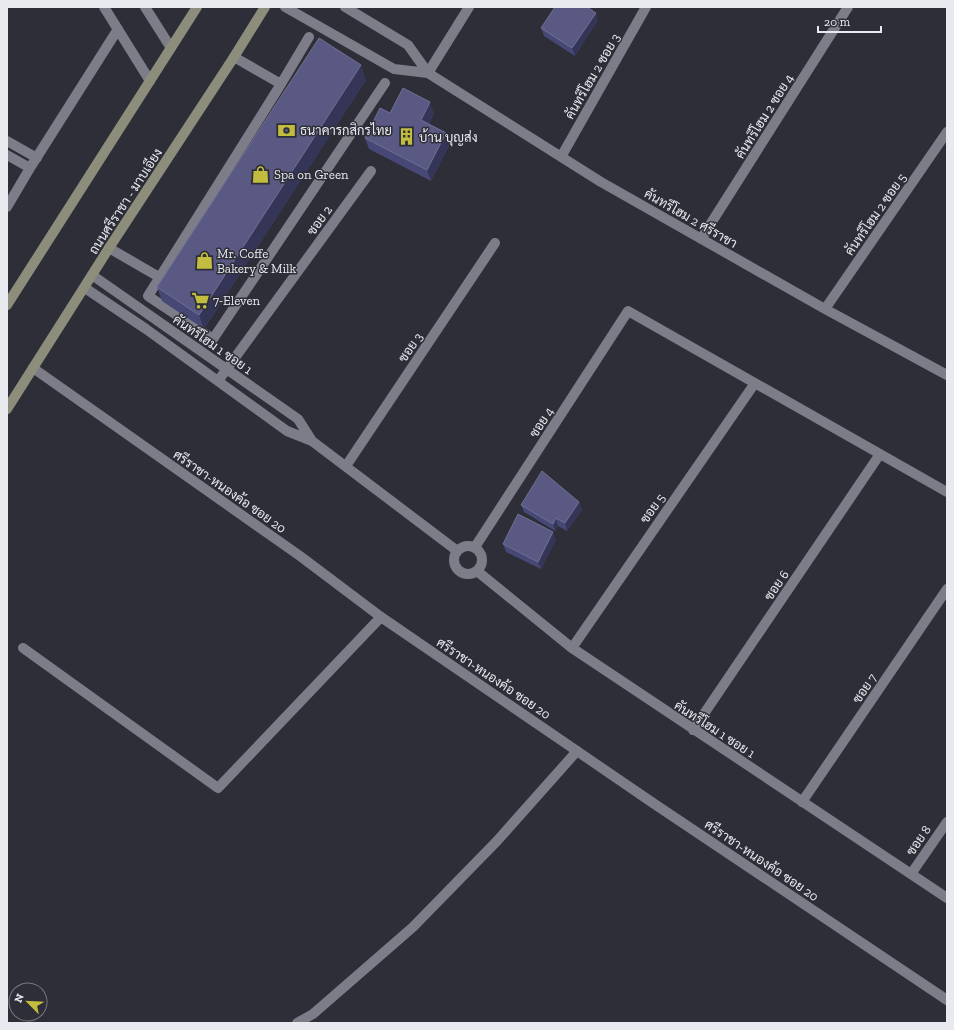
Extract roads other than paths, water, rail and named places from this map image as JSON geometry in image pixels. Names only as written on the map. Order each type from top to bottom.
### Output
[{"type":"main road","points":[[8,303],[197,7]]},
{"type":"main road","name":"ถนนศรีราชา - มาบเอียง","points":[[7,409],[109,248],[234,58],[265,7]]},
{"type":"street","points":[[104,7],[150,81]]},
{"type":"street","points":[[145,7],[171,48]]},
{"type":"street","name":"คันทรีโฮม 2 ศรีราชา","points":[[285,7],[394,69],[428,73]]},
{"type":"street","name":"คันทรีโฮม 2 ศรีราชา","points":[[344,7],[408,45],[428,73],[601,182],[825,309],[947,375]]},
{"type":"street","points":[[428,73],[469,7]]},
{"type":"street","name":"คันทรีโฮม 2 ซอย 3","points":[[561,157],[646,7]]},
{"type":"street","name":"คันทรีโฮม 2 ซอย 4","points":[[701,239],[848,7]]},
{"type":"street","points":[[7,207],[36,158],[118,29]]},
{"type":"street","points":[[308,37],[281,84],[148,296],[213,339],[385,84]]},
{"type":"street","points":[[234,58],[281,84]]},
{"type":"street","name":"คันทรีโฮม 2 ซอย 5","points":[[825,309],[947,132]]},
{"type":"street","points":[[7,141],[36,158]]},
{"type":"street","points":[[7,155],[30,168]]},
{"type":"street","name":"ซอย 2","points":[[218,381],[371,170]]},
{"type":"street","name":"ซอย 3","points":[[346,466],[495,243]]},
{"type":"street","points":[[109,248],[160,277]]},
{"type":"street","name":"คันทรีโฮม 1 ซอย 1","points":[[92,275],[298,419],[312,441]]},
{"type":"street","name":"คันทรีโฮม 1 ซอย 1","points":[[85,288],[119,310],[287,431],[312,441],[456,550]]},
{"type":"street","points":[[119,310],[127,300]]},
{"type":"street","name":"ซอย 4","points":[[476,547],[628,311],[755,383]]},
{"type":"street","name":"ศรีราชา-หนองค้อ ซอย 20","points":[[33,368],[300,556],[381,617],[947,1000]]},
{"type":"street","points":[[755,383],[947,492]]},
{"type":"street","name":"ซอย 5","points":[[572,648],[755,383]]},
{"type":"street","name":"ซอย 6","points":[[693,730],[880,454]]},
{"type":"street","points":[[469,545],[476,547],[480,552],[482,559],[481,566],[477,571],[470,574],[463,574],[457,570],[453,557],[456,550],[462,546],[469,545]]},
{"type":"street","name":"คันทรีโฮม 1 ซอย 1","points":[[477,571],[572,648],[947,898]]},
{"type":"street","name":"ซอย 7","points":[[802,802],[947,589]]},
{"type":"street","points":[[22,648],[218,788],[381,617]]},
{"type":"street","points":[[297,1023],[313,1014],[413,927],[498,841],[577,751]]},
{"type":"street","name":"ซอย 8","points":[[911,874],[947,822]]},
{"type":"place","name":"ธนาคารกสิกรไทย","points":[[287,130]]},
{"type":"place","name":"บ้าน บุญส่ง","points":[[406,137]]},
{"type":"place","name":"Spa on Green","points":[[261,174]]},
{"type":"place","name":"Mr. Coffe Bakery & Milk","points":[[204,260]]},
{"type":"place","name":"7-Eleven","points":[[200,300]]}]
